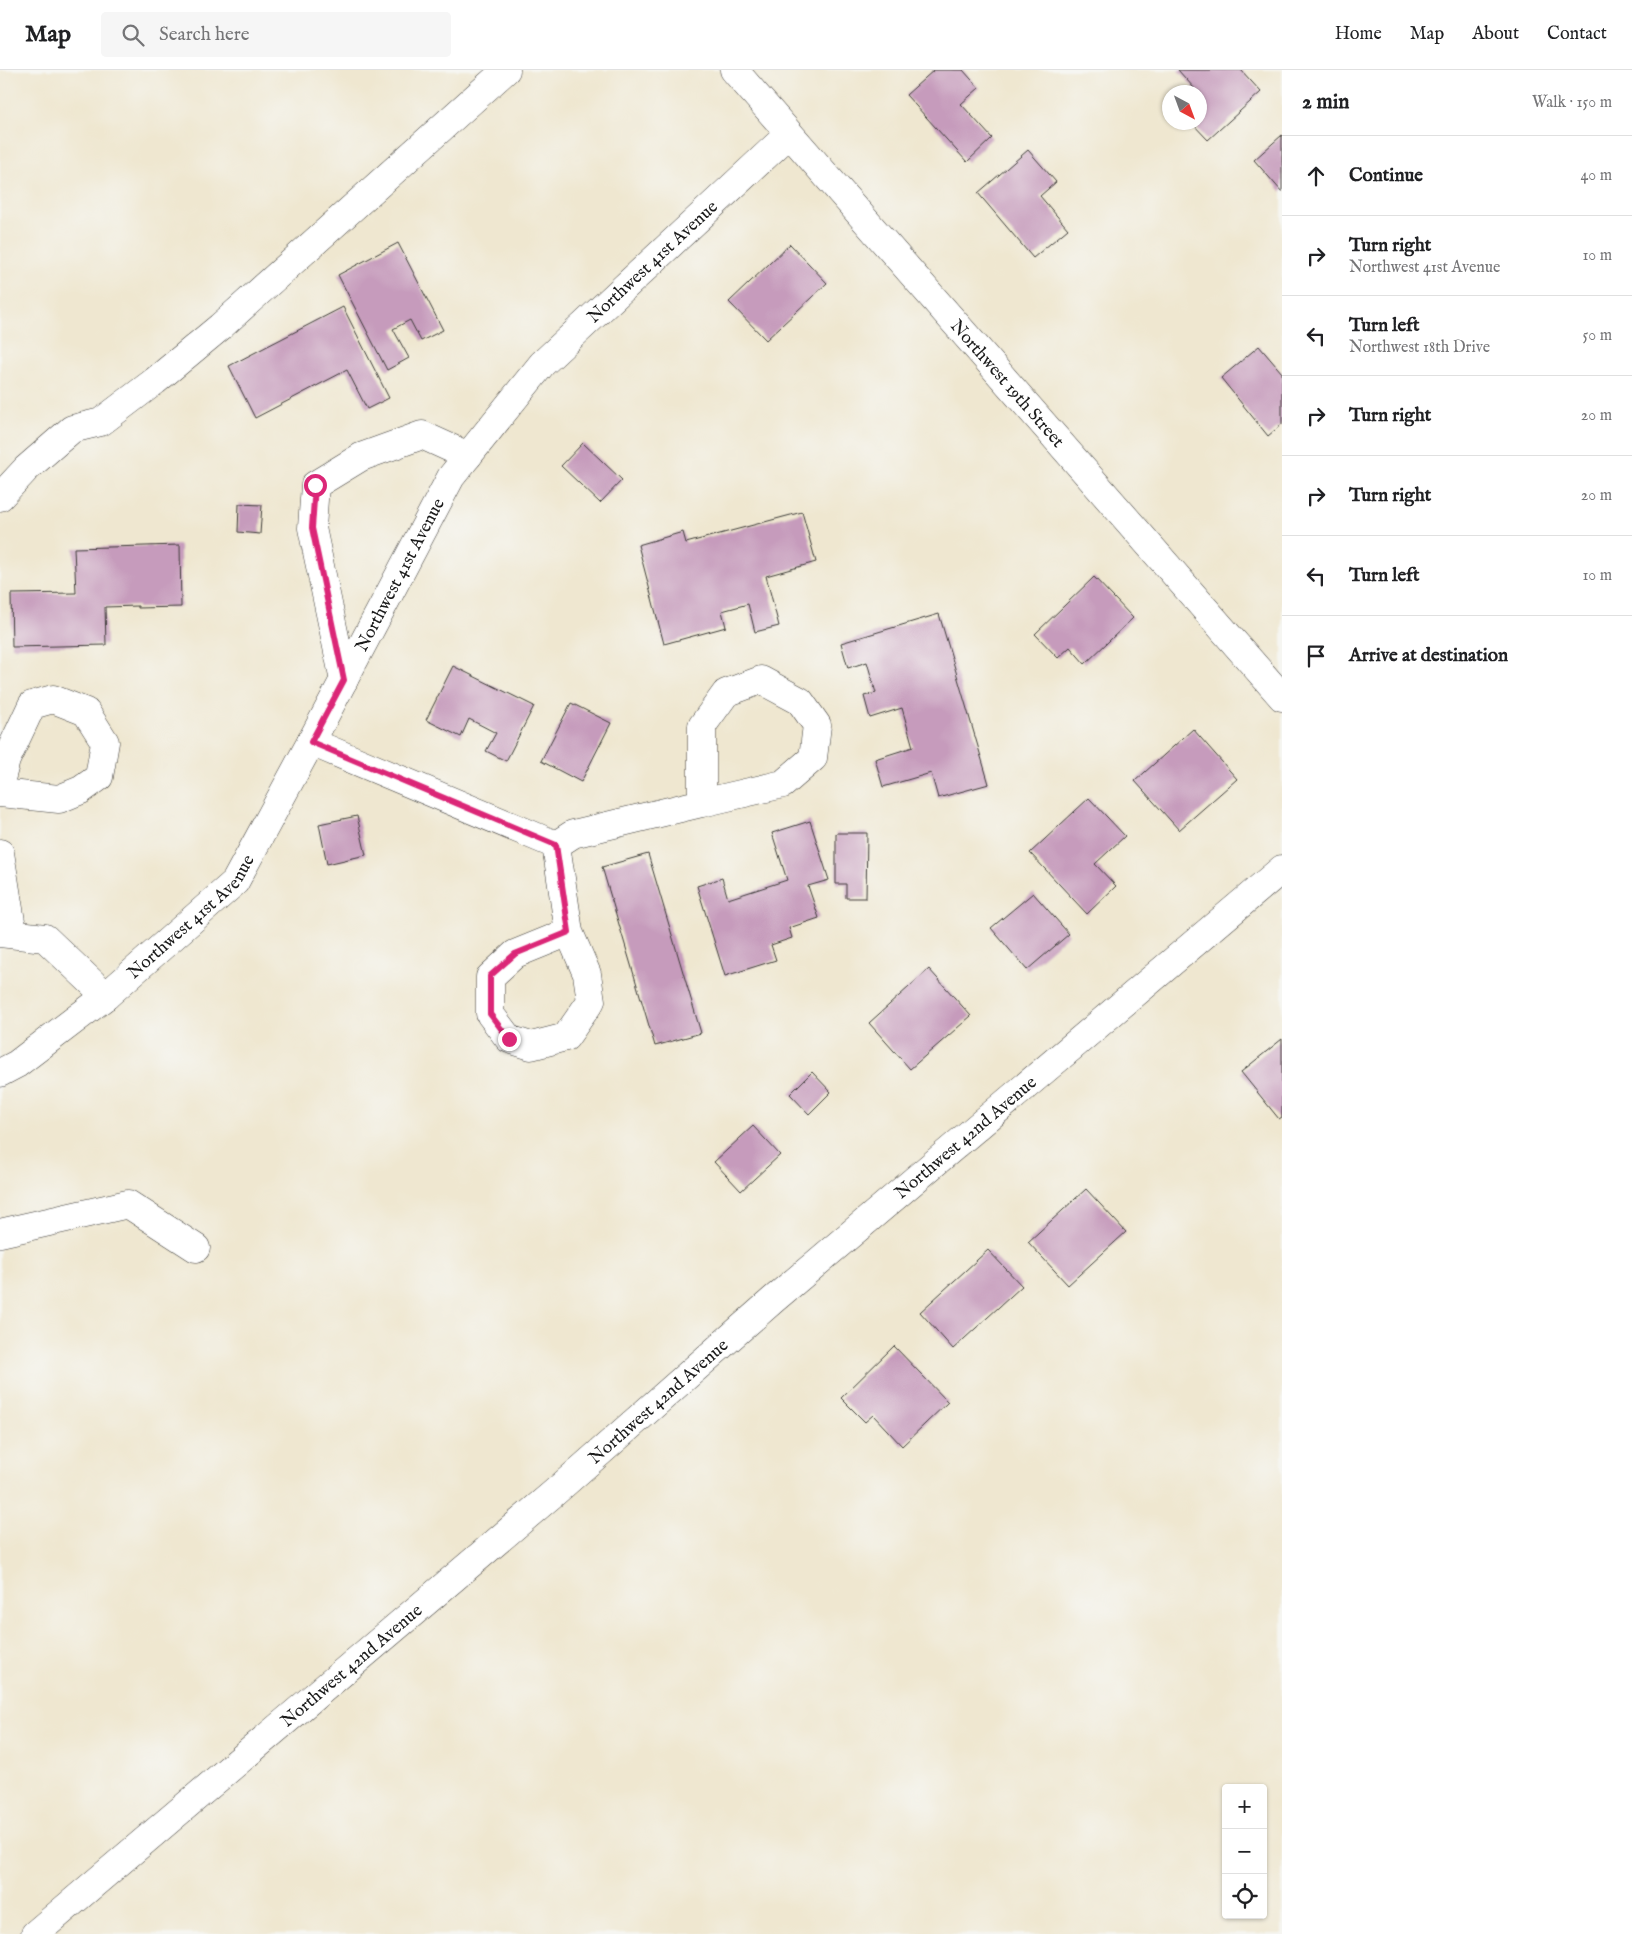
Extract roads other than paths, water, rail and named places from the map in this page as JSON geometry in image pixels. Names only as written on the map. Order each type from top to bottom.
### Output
[{"type":"street","points":[[0,497],[26,469],[72,430],[101,422],[213,333],[506,70]]},
{"type":"street","name":"Northwest 19th Street","points":[[734,70],[1282,697]]},
{"type":"street","name":"Northwest 41st Avenue","points":[[0,1074],[106,996],[235,882],[451,477],[542,364],[789,134]]},
{"type":"street","points":[[344,680],[312,528],[315,485],[361,457],[422,435],[468,456]]},
{"type":"street","points":[[556,845],[573,834],[783,784],[812,758],[816,725],[800,700],[761,680],[726,694],[702,726],[702,803]]},
{"type":"street","points":[[0,783],[6,760],[32,705],[53,699],[86,712],[104,742],[99,777],[81,790],[59,799],[0,793]]},
{"type":"street","points":[[311,742],[556,845]]},
{"type":"street","points":[[556,845],[569,932]]},
{"type":"street","points":[[0,853],[6,934],[45,938],[106,996]]},
{"type":"street","name":"Northwest 42nd Avenue","points":[[35,1934],[555,1492],[773,1300],[1282,869]]},
{"type":"street","points":[[0,1233],[128,1204],[196,1248]]}]
